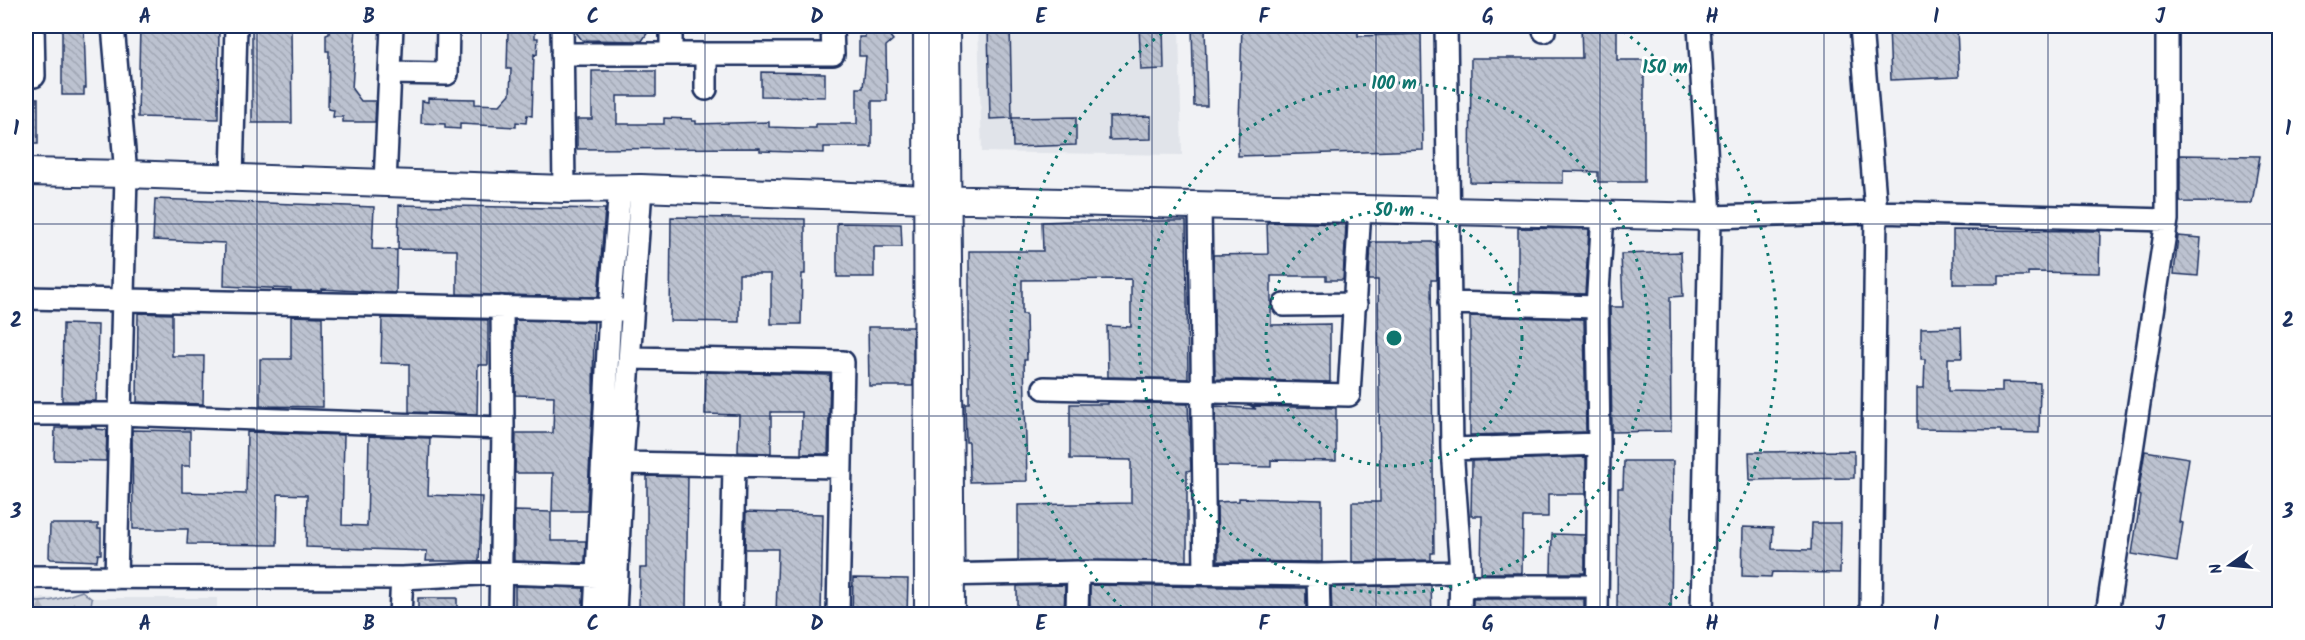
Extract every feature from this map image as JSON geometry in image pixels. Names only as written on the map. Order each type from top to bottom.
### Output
[{"type":"main road","points":[[927,26],[937,199],[939,575],[928,615]]},
{"type":"main road","points":[[937,199],[946,26]]},
{"type":"main road","points":[[26,172],[564,189],[630,188],[937,199],[1710,217]]},
{"type":"main road","points":[[939,575],[951,615]]},
{"type":"street","points":[[26,76],[34,76],[33,26]]},
{"type":"street","points":[[113,26],[126,174],[116,578]]},
{"type":"street","points":[[232,178],[236,26]]},
{"type":"street","points":[[384,183],[392,26]]},
{"type":"street","points":[[391,73],[447,74],[448,26]]},
{"type":"street","points":[[562,26],[564,189]]},
{"type":"street","points":[[671,26],[671,54]]},
{"type":"street","points":[[562,54],[832,54],[832,26]]},
{"type":"street","points":[[1446,26],[1452,449],[1461,579],[1460,615]]},
{"type":"street","points":[[1699,26],[1710,217],[1702,615]]},
{"type":"street","points":[[1861,26],[1876,212],[1871,615]]},
{"type":"street","points":[[2107,615],[2166,220],[2167,26]]},
{"type":"street","points":[[706,54],[706,89]]},
{"type":"street","points":[[595,615],[610,309],[630,188]]},
{"type":"street","points":[[615,615],[632,310],[630,188]]},
{"type":"street","points":[[1200,204],[1205,573]]},
{"type":"street","points":[[1044,388],[1349,395],[1360,208]]},
{"type":"street","points":[[1710,217],[1876,212],[2166,220]]},
{"type":"street","points":[[1597,615],[1599,444],[1597,307],[1603,214]]},
{"type":"street","points":[[26,298],[632,310]]},
{"type":"street","points":[[1449,303],[1597,307]]},
{"type":"street","points":[[1284,305],[1356,304]]},
{"type":"street","points":[[500,615],[502,307]]},
{"type":"street","points":[[630,358],[843,362],[838,615]]},
{"type":"street","points":[[26,414],[120,414],[503,428]]},
{"type":"street","points":[[1452,449],[1599,444]]},
{"type":"street","points":[[622,463],[840,467]]},
{"type":"street","points":[[731,615],[734,465]]},
{"type":"street","points":[[1077,615],[1078,572]]},
{"type":"street","points":[[939,575],[1078,572],[1205,573],[1461,579],[1597,586]]},
{"type":"street","points":[[26,577],[402,578],[501,573],[596,576]]},
{"type":"street","points":[[1318,575],[1319,615]]},
{"type":"street","points":[[400,615],[402,578]]},
{"type":"shaded area","points":[[978,26],[1179,26],[1182,155],[982,152]]},
{"type":"shaded area","points":[[26,598],[217,598],[217,614],[26,614]]},
{"type":"green space","points":[[82,591],[92,599],[90,611],[92,614],[26,614],[26,600],[47,601]]},
{"type":"building","points":[[62,26],[84,26],[86,88],[84,88],[84,95],[62,95]]},
{"type":"building","points":[[140,26],[219,26],[218,119],[138,117]]},
{"type":"building","points":[[252,26],[291,26],[292,123],[252,123]]},
{"type":"building","points":[[329,26],[356,26],[352,89],[361,101],[376,101],[375,122],[343,122],[343,117],[333,117],[334,110],[328,109],[329,51],[326,51],[326,35],[329,34]]},
{"type":"building","points":[[511,26],[535,26],[535,38],[538,38],[537,55],[534,54],[532,116],[527,115],[526,123],[516,122],[516,127],[460,124],[460,129],[445,128],[445,124],[421,123],[422,101],[428,102],[428,98],[475,99],[475,104],[500,105],[510,94],[511,69],[507,69],[508,31],[511,31]]},
{"type":"building","points":[[575,26],[652,26],[642,41],[582,40],[575,31]]},
{"type":"building","points":[[865,26],[889,26],[889,35],[893,40],[886,46],[887,101],[872,101],[872,147],[824,147],[824,153],[760,151],[760,148],[577,149],[577,119],[592,119],[592,71],[656,71],[656,96],[617,96],[617,124],[664,124],[664,118],[692,119],[696,121],[696,124],[769,122],[769,127],[816,128],[816,124],[857,124],[857,88],[863,88],[866,56],[859,56],[859,37],[865,37]]},
{"type":"building","points":[[988,26],[1010,26],[1012,118],[990,119]]},
{"type":"building","points":[[1139,26],[1163,26],[1164,69],[1141,70]]},
{"type":"building","points":[[1192,26],[1205,26],[1207,106],[1194,106]]},
{"type":"building","points":[[1242,26],[1358,26],[1358,36],[1421,34],[1423,150],[1238,156]]},
{"type":"building","points":[[1581,26],[1617,26],[1617,60],[1644,60],[1644,182],[1598,182],[1598,172],[1563,171],[1563,183],[1470,182],[1471,58],[1582,58]]},
{"type":"building","points":[[1889,26],[1957,26],[1959,77],[1891,80]]},
{"type":"building","points":[[761,72],[825,73],[825,97],[761,96]]},
{"type":"building","points":[[26,98],[38,98],[38,144],[26,144]]},
{"type":"building","points":[[1151,116],[1151,139],[1109,140],[1109,117]]},
{"type":"building","points":[[1076,117],[1076,145],[1013,147],[1012,118]]},
{"type":"building","points":[[2180,155],[2260,156],[2252,203],[2180,202]]},
{"type":"building","points":[[155,199],[374,207],[372,249],[397,250],[396,293],[322,289],[322,291],[291,291],[291,289],[224,286],[225,243],[153,240]]},
{"type":"building","points":[[399,205],[605,209],[598,297],[457,294],[457,250],[398,249]]},
{"type":"building","points":[[671,217],[805,219],[805,274],[802,274],[801,324],[771,324],[771,274],[739,274],[739,322],[670,321]]},
{"type":"building","points":[[1186,221],[1188,379],[1108,377],[1107,326],[1131,327],[1131,279],[1022,280],[1022,314],[1026,314],[1027,360],[1024,360],[1027,481],[970,482],[965,403],[969,403],[969,251],[1043,251],[1042,222]]},
{"type":"building","points":[[1267,222],[1346,224],[1343,280],[1326,280],[1326,276],[1271,276],[1271,325],[1330,324],[1330,382],[1215,379],[1213,255],[1268,254]]},
{"type":"building","points":[[837,223],[901,224],[902,247],[874,247],[874,277],[837,277]]},
{"type":"building","points":[[1518,228],[1589,229],[1585,294],[1518,292]]},
{"type":"building","points":[[1953,230],[2100,231],[2099,273],[2028,272],[2028,276],[1999,276],[1999,284],[1953,284]]},
{"type":"building","points":[[2178,236],[2201,238],[2198,276],[2174,274]]},
{"type":"building","points":[[1371,242],[1436,242],[1437,280],[1431,280],[1434,553],[1431,553],[1431,560],[1352,562],[1352,502],[1380,502],[1378,280],[1369,280]]},
{"type":"building","points":[[1681,252],[1683,296],[1670,297],[1671,431],[1612,432],[1610,307],[1623,307],[1621,254]]},
{"type":"building","points":[[138,313],[172,314],[172,356],[204,356],[203,404],[137,402]]},
{"type":"building","points":[[291,316],[322,317],[323,407],[260,406],[260,359],[291,359]]},
{"type":"building","points":[[1470,316],[1584,319],[1586,432],[1470,435]]},
{"type":"building","points":[[382,318],[488,320],[488,365],[478,365],[477,414],[409,412],[409,364],[381,363]]},
{"type":"building","points":[[515,320],[594,322],[587,511],[552,511],[553,473],[515,473],[516,433],[553,433],[554,396],[515,395]]},
{"type":"building","points":[[63,324],[98,325],[96,401],[62,401]]},
{"type":"building","points":[[868,327],[913,327],[913,386],[869,386]]},
{"type":"building","points":[[1961,327],[1962,358],[1948,358],[1948,391],[2002,392],[2002,382],[2040,383],[2039,433],[1917,429],[1917,388],[1924,388],[1925,359],[1921,359],[1921,328]]},
{"type":"building","points":[[706,372],[830,375],[828,454],[801,454],[802,412],[771,412],[771,453],[738,452],[739,415],[705,414]]},
{"type":"building","points":[[1108,402],[1188,404],[1191,470],[1187,471],[1187,561],[1018,561],[1018,505],[1131,503],[1131,460],[1070,459],[1070,404],[1108,404]]},
{"type":"building","points":[[1215,406],[1256,409],[1251,406],[1336,408],[1336,461],[1271,460],[1271,467],[1216,466]]},
{"type":"building","points":[[96,427],[96,429],[107,430],[106,461],[54,460],[55,428]]},
{"type":"building","points":[[132,430],[190,431],[190,466],[182,466],[182,492],[246,494],[247,432],[344,435],[342,525],[367,526],[369,436],[430,438],[428,495],[482,497],[479,561],[426,561],[427,551],[306,547],[307,495],[278,494],[277,545],[187,544],[188,529],[133,529]]},
{"type":"building","points":[[1854,451],[1854,478],[1750,480],[1749,452]]},
{"type":"building","points":[[2145,451],[2189,458],[2179,522],[2183,523],[2177,562],[2132,554]]},
{"type":"building","points":[[1586,457],[1586,494],[1548,494],[1548,517],[1523,517],[1522,573],[1481,573],[1482,516],[1471,516],[1472,461]]},
{"type":"building","points":[[1624,461],[1673,461],[1671,612],[1617,612],[1618,488],[1623,488]]},
{"type":"building","points":[[647,476],[688,477],[686,610],[639,609],[640,568],[647,568]]},
{"type":"building","points":[[1239,498],[1322,500],[1322,562],[1218,561],[1217,502],[1239,501]]},
{"type":"building","points":[[514,511],[551,512],[551,541],[586,541],[585,563],[514,561]]},
{"type":"building","points":[[746,512],[823,514],[821,615],[776,615],[778,549],[745,549]]},
{"type":"building","points":[[1812,523],[1841,523],[1840,573],[1772,572],[1771,577],[1742,576],[1743,527],[1773,528],[1772,549],[1811,550]]},
{"type":"building","points":[[50,524],[98,524],[98,529],[101,529],[101,554],[98,554],[97,561],[51,559],[49,557]]},
{"type":"building","points":[[1552,534],[1585,535],[1585,573],[1551,573]]},
{"type":"building","points":[[853,578],[908,579],[907,615],[852,615]]},
{"type":"building","points":[[1065,585],[1064,615],[1017,615],[1017,586]]},
{"type":"building","points":[[1090,585],[1306,588],[1306,615],[1226,615],[1226,610],[1195,610],[1195,615],[1090,615]]},
{"type":"building","points":[[1431,585],[1432,615],[1332,615],[1331,587]]},
{"type":"building","points":[[515,586],[584,588],[582,615],[515,615]]},
{"type":"building","points":[[418,598],[457,598],[457,615],[418,615]]},
{"type":"building","points":[[1473,599],[1584,599],[1584,615],[1473,615]]}]
